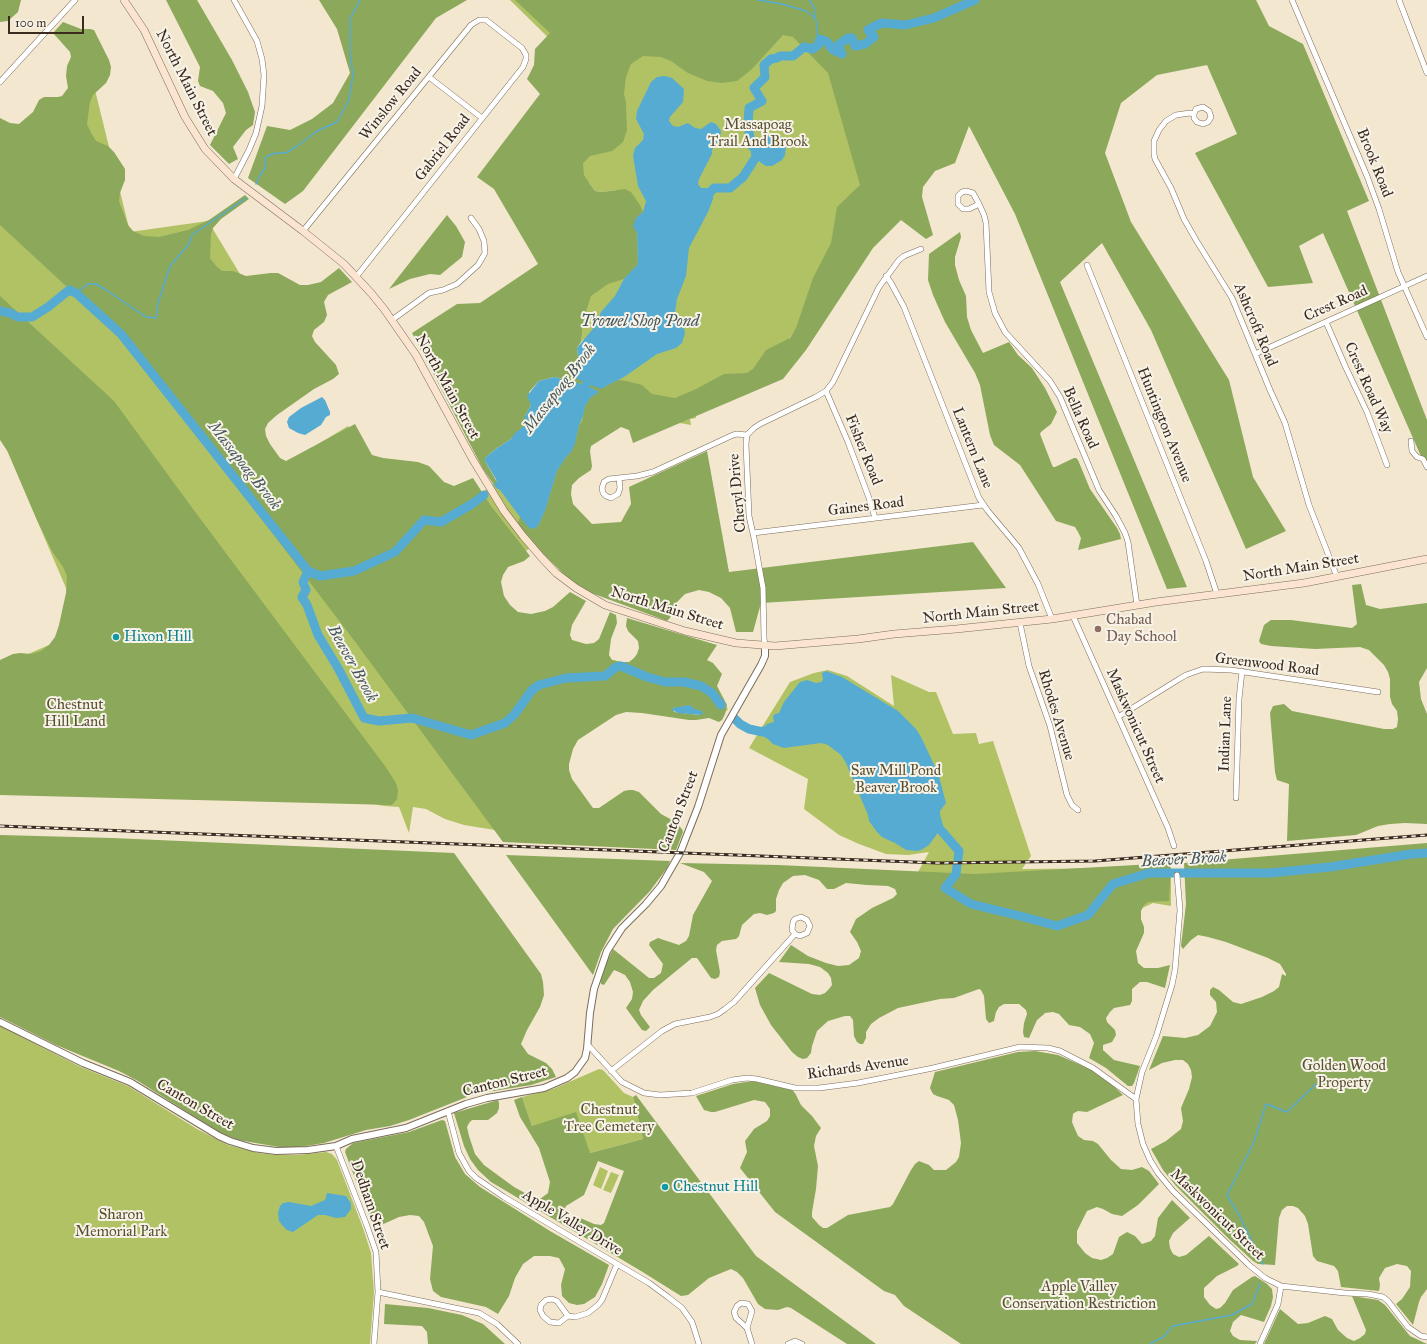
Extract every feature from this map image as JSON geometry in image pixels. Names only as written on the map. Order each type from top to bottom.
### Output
[{"type":"main road","name":"North Main Street","points":[[124,0],[144,30],[196,136],[213,159],[234,179],[304,231],[344,264],[356,277],[384,309],[416,355],[472,460],[504,511],[540,557],[556,573],[592,599],[605,605],[685,631],[736,643],[765,646],[1052,619],[1137,605],[1337,577],[1427,559]]},
{"type":"street","points":[[0,82],[75,0]]},
{"type":"street","points":[[234,0],[257,41],[262,59],[264,75],[262,106],[256,133],[234,179]]},
{"type":"street","name":"Brook Road","points":[[1292,0],[1368,176],[1398,272],[1427,337]]},
{"type":"street","points":[[1399,0],[1427,73]]},
{"type":"street","name":"Winslow Road","points":[[304,231],[474,22],[486,20],[506,35]]},
{"type":"street","name":"Gabriel Road","points":[[356,277],[523,67],[526,59],[525,51],[506,35]]},
{"type":"street","points":[[429,77],[482,118]]},
{"type":"street","name":"Ashcroft Road","points":[[1194,114],[1180,114],[1166,121],[1156,136],[1154,154],[1158,165],[1172,188],[1189,228],[1232,298],[1285,423],[1310,511],[1337,577]]},
{"type":"street","name":"Bella Road","points":[[979,204],[986,224],[989,292],[995,313],[1005,332],[1050,381],[1060,397],[1099,490],[1118,519],[1125,533],[1129,548],[1137,605]]},
{"type":"street","points":[[392,320],[429,293],[443,290],[457,284],[478,265],[485,253],[484,241],[479,229],[471,218]]},
{"type":"street","points":[[826,392],[833,382],[872,298],[886,276],[904,256],[921,249]]},
{"type":"street","name":"Huntington Avenue","points":[[1087,265],[1206,562],[1216,594]]},
{"type":"street","name":"Lantern Lane","points":[[886,276],[891,282],[904,307],[983,505],[1022,553],[1038,584],[1052,619]]},
{"type":"street","name":"Crest Road","points":[[1255,354],[1427,276]]},
{"type":"street","name":"Crest Road Way","points":[[1326,322],[1367,412],[1387,465]]},
{"type":"street","name":"Cheryl Drive","points":[[765,646],[763,588],[749,516],[747,436],[760,424],[826,392]]},
{"type":"street","name":"Fisher Road","points":[[826,392],[848,442],[875,518]]},
{"type":"street","points":[[619,478],[653,472],[733,435],[737,434],[747,436]]},
{"type":"street","points":[[1411,442],[1412,451],[1422,459],[1427,467]]},
{"type":"street","name":"Gaines Road","points":[[753,532],[983,505]]},
{"type":"street","name":"Maskwonicut Street","points":[[1073,616],[1168,828],[1174,846]]},
{"type":"street","name":"Rhodes Avenue","points":[[1020,623],[1028,666],[1050,726],[1067,795],[1072,805],[1078,810]]},
{"type":"street","name":"Canton Street","points":[[0,1022],[83,1063],[130,1082],[199,1125],[230,1141],[258,1149],[287,1152],[336,1146],[352,1139],[406,1128],[448,1111],[487,1098],[544,1088],[567,1078],[585,1058],[588,1045],[594,989],[607,951],[622,928],[646,904],[661,886],[680,853],[698,807],[721,735],[762,665],[765,656],[765,646]]},
{"type":"street","name":"Greenwood Road","points":[[1118,717],[1176,681],[1195,672],[1212,669],[1378,692]]},
{"type":"street","name":"Indian Lane","points":[[1236,798],[1239,699],[1242,672]]},
{"type":"street","name":"Maskwonicut Street","points":[[1177,875],[1180,910],[1175,970],[1172,985],[1156,1037],[1142,1072],[1136,1099],[1138,1124],[1143,1144],[1158,1173],[1173,1191],[1249,1265],[1265,1278],[1281,1286],[1368,1294],[1383,1297],[1388,1301],[1408,1327],[1421,1336],[1427,1338]]},
{"type":"street","points":[[611,1071],[662,1031],[675,1024],[710,1017],[726,1009],[795,934]]},
{"type":"street","name":"Richards Avenue","points":[[588,1045],[622,1082],[644,1093],[660,1095],[692,1093],[732,1080],[747,1078],[795,1088],[819,1088],[858,1083],[933,1068],[1020,1047],[1060,1051],[1093,1068],[1136,1099]]},
{"type":"street","name":"Apple Valley Drive","points":[[448,1111],[461,1158],[469,1171],[476,1178],[649,1283],[668,1297],[682,1308],[692,1322],[700,1344]]},
{"type":"street","name":"Dedham Street","points":[[336,1146],[374,1243],[377,1260],[378,1292],[374,1344]]},
{"type":"street","points":[[568,1316],[554,1300],[549,1299],[541,1305],[540,1310],[543,1316],[550,1322],[556,1323],[568,1316],[575,1317],[584,1315],[598,1305],[602,1300],[617,1264]]},
{"type":"street","points":[[1260,1344],[1278,1304],[1281,1286]]},
{"type":"street","points":[[378,1292],[479,1313],[497,1324],[518,1344]]},
{"type":"street","points":[[747,1328],[752,1311],[748,1304],[741,1303],[737,1306],[734,1312],[736,1318],[747,1328],[752,1344]]},
{"type":"street","points":[[788,1344],[795,1341],[802,1344]]},
{"type":"green space","points":[[0,0],[21,0],[18,12],[8,21],[0,22]]},
{"type":"green space","points":[[166,0],[197,0],[232,60],[248,92],[255,112],[253,125],[246,130],[233,147],[238,159],[229,164],[210,145],[226,113],[223,103],[213,91],[200,86],[198,81],[200,67]]},
{"type":"green space","points":[[319,0],[467,0],[436,18],[303,191],[285,204],[248,178],[267,126],[290,130],[312,119],[333,103],[350,73],[337,29]]},
{"type":"green space","name":"Massapoag Trail And Brook","points":[[510,0],[1232,0],[969,107],[818,298],[771,364],[695,397],[696,418],[690,419],[691,425],[595,408],[538,543],[524,552],[402,575],[465,626],[700,680],[728,709],[724,714],[571,697],[501,831],[464,825],[445,819],[426,809],[413,807],[409,833],[399,807],[384,806],[346,799],[0,666],[84,630],[0,434],[0,138],[95,90],[130,232],[208,221],[246,284],[253,420],[247,445],[287,463],[348,426],[378,480],[465,507],[494,483],[574,379],[584,339],[581,342],[584,318],[617,190],[602,192],[595,191],[589,182],[581,182],[572,61]]},
{"type":"green space","points":[[515,0],[1256,0],[1269,26],[1303,44],[1369,201],[1347,211],[1427,420],[1427,470],[1323,233],[1299,246],[1313,283],[1268,287],[1195,153],[1237,134],[1207,65],[1157,75],[1121,103],[1105,153],[1131,222],[1229,380],[1253,477],[1286,531],[1246,549],[1151,330],[1102,243],[1060,282],[1187,587],[1167,589],[1015,214],[969,126],[955,163],[935,171],[923,187],[922,197],[933,235],[926,239],[901,220],[873,248],[806,350],[783,379],[633,443],[629,430],[621,427],[591,446],[591,470],[572,485],[571,494],[573,504],[592,524],[621,522],[631,504],[629,487],[707,451],[729,572],[973,542],[1006,588],[761,603],[753,632],[736,632],[730,608],[721,598],[709,592],[699,590],[685,594],[674,605],[670,618],[667,621],[578,588],[533,544],[518,523],[520,517],[529,528],[534,529],[538,526],[545,511],[557,471],[571,452],[579,425],[582,421],[585,406],[591,397],[598,393],[598,391],[589,387],[590,385],[606,386],[618,380],[627,381],[642,385],[652,394],[675,398],[724,374],[747,373],[753,369],[766,350],[790,338],[796,328],[813,278],[831,243],[837,207],[860,185],[828,73],[793,37],[783,35],[752,69],[737,81],[722,83],[707,81],[688,73],[671,61],[661,57],[643,56],[631,64],[626,77],[624,94],[626,103],[627,130],[623,142],[612,151],[590,156],[583,163],[584,175],[595,191],[602,192],[625,189],[631,192],[640,205],[643,212],[636,218],[638,264],[624,279],[608,284],[591,296],[584,318],[581,342],[577,348],[579,363],[572,367],[583,382],[582,384],[554,377],[539,381],[529,392],[531,405],[525,416],[525,426],[511,439],[485,458],[485,461],[497,482],[494,485],[483,469],[412,333],[457,304],[480,303],[538,264],[494,189],[477,177],[540,94],[527,79],[534,65],[535,49],[550,33]]},
{"type":"green space","points":[[63,22],[81,29],[94,30],[109,60],[111,67],[110,75],[106,83],[93,95],[90,102],[87,124],[96,141],[108,146],[114,152],[125,169],[125,180],[120,193],[119,201],[128,225],[133,231],[144,236],[159,237],[188,230],[209,220],[245,195],[249,199],[221,219],[213,228],[211,234],[210,258],[222,271],[233,271],[246,276],[278,273],[300,285],[308,285],[321,282],[339,268],[352,282],[328,295],[324,302],[327,315],[324,322],[314,330],[312,336],[315,342],[336,365],[339,374],[333,379],[314,389],[277,415],[268,423],[265,429],[266,436],[270,444],[280,458],[286,461],[355,424],[372,455],[383,458],[418,462],[429,466],[444,482],[454,486],[473,478],[491,506],[530,556],[524,561],[508,567],[501,582],[504,596],[510,605],[518,612],[531,614],[545,611],[553,607],[570,592],[586,601],[572,625],[570,635],[572,640],[586,644],[594,643],[599,639],[610,612],[616,615],[617,623],[611,639],[609,655],[612,660],[621,662],[629,662],[637,654],[639,648],[638,641],[628,631],[626,626],[627,618],[717,645],[707,660],[713,663],[722,674],[717,686],[727,705],[722,720],[719,722],[709,718],[689,720],[626,712],[616,715],[578,740],[573,749],[569,764],[572,779],[593,808],[599,808],[624,791],[633,790],[639,792],[661,814],[674,821],[682,829],[683,832],[676,850],[503,842],[356,643],[187,421],[120,336],[0,225],[0,118],[10,123],[19,124],[33,112],[39,100],[44,97],[62,96],[68,88],[66,76],[67,66],[71,57],[70,52],[53,33]],"holes":[[[689,705],[702,711],[699,715],[674,712],[673,708]]]},
{"type":"green space","points":[[447,215],[456,226],[465,242],[462,257],[440,275],[430,274],[410,279],[389,289]]},
{"type":"green space","points":[[960,232],[961,237],[955,257],[955,265],[959,280],[966,296],[967,317],[971,330],[983,353],[1009,342],[1018,355],[1032,368],[1045,388],[1057,412],[1051,424],[1040,434],[1053,467],[1074,458],[1078,460],[1090,489],[1117,528],[1121,539],[1078,550],[1081,538],[1075,527],[1056,521],[1020,465],[994,445],[990,435],[980,385],[975,373],[945,322],[928,280],[929,254]]},
{"type":"green space","name":"Chestnut Hill Land","points":[[0,296],[114,401],[385,766],[396,783],[398,790],[397,799],[392,805],[0,795],[0,660],[13,654],[31,654],[41,651],[49,645],[55,637],[59,625],[66,593],[67,576],[63,567],[52,551],[8,452],[0,440]]},
{"type":"green space","points":[[1361,584],[1366,605],[1380,609],[1427,603],[1427,668],[1419,682],[1421,699],[1427,714],[1427,824],[1390,824],[1378,826],[1356,835],[1287,841],[1289,784],[1277,780],[1275,772],[1270,713],[1273,706],[1284,704],[1292,711],[1384,729],[1393,729],[1397,727],[1397,711],[1392,704],[1390,697],[1390,679],[1388,672],[1384,665],[1369,650],[1360,647],[1315,649],[1271,646],[1261,644],[1259,641],[1264,625],[1271,620],[1291,620],[1352,628],[1357,624],[1352,585]]},
{"type":"green space","name":"Saw Mill Pond Beaver Brook","points":[[828,670],[847,676],[894,706],[891,675],[929,692],[936,692],[953,734],[976,733],[979,744],[993,741],[1031,856],[1022,869],[1147,868],[1171,876],[1171,906],[1153,903],[1058,948],[918,872],[929,852],[908,855],[886,854],[839,835],[804,809],[808,779],[749,748],[790,682],[814,673]]},
{"type":"green space","points":[[0,835],[112,838],[454,853],[541,974],[544,995],[540,1007],[521,1044],[528,1054],[546,1063],[552,1069],[556,1077],[531,1085],[481,1093],[409,1120],[390,1126],[366,1130],[324,1143],[300,1147],[279,1147],[238,1140],[221,1133],[138,1081],[119,1071],[56,1045],[0,1017]]},
{"type":"green space","name":"Golden Wood Property","points":[[1427,843],[1427,1289],[1419,1302],[1413,1325],[1396,1304],[1402,1299],[1410,1287],[1411,1271],[1407,1266],[1397,1264],[1385,1268],[1379,1278],[1379,1291],[1341,1287],[1338,1271],[1334,1266],[1317,1261],[1313,1256],[1308,1224],[1305,1216],[1298,1208],[1287,1206],[1282,1210],[1279,1218],[1275,1265],[1258,1264],[1229,1239],[1176,1186],[1163,1170],[1151,1149],[1166,1141],[1181,1129],[1183,1121],[1181,1108],[1189,1089],[1192,1077],[1191,1070],[1188,1064],[1183,1060],[1175,1060],[1162,1063],[1149,1070],[1163,1036],[1185,1038],[1198,1035],[1210,1026],[1217,1012],[1216,1002],[1210,995],[1210,990],[1213,987],[1233,1002],[1241,1004],[1274,991],[1279,987],[1282,974],[1286,976],[1280,964],[1268,958],[1226,942],[1208,937],[1198,935],[1183,949],[1181,946],[1186,904],[1184,863]]},
{"type":"green space","points":[[506,855],[670,861],[667,868],[650,891],[613,929],[601,952],[593,975]]},
{"type":"green space","points":[[680,863],[778,865],[975,874],[1171,863],[1169,901],[1148,902],[1144,905],[1141,911],[1141,919],[1144,927],[1144,933],[1136,951],[1138,963],[1144,968],[1158,968],[1170,965],[1165,988],[1147,982],[1140,982],[1132,989],[1132,1001],[1130,1005],[1114,1008],[1106,1018],[1107,1022],[1115,1030],[1116,1035],[1112,1042],[1103,1045],[1103,1050],[1114,1060],[1140,1066],[1134,1083],[1132,1086],[1128,1086],[1106,1068],[1089,1058],[1094,1043],[1090,1034],[1080,1027],[1069,1025],[1059,1014],[1053,1012],[1045,1013],[1037,1020],[1029,1038],[1024,1037],[1023,1032],[1027,1014],[1026,1010],[1019,1004],[1004,1004],[999,1007],[994,1021],[989,1023],[986,1019],[984,996],[979,989],[954,998],[940,999],[898,1008],[871,1024],[866,1032],[866,1038],[863,1044],[857,1042],[854,1036],[853,1020],[850,1016],[828,1021],[817,1031],[811,1053],[807,1058],[803,1059],[798,1057],[792,1052],[771,1025],[760,1005],[755,988],[769,973],[812,994],[820,995],[825,993],[832,985],[831,978],[828,973],[820,967],[809,964],[779,962],[791,945],[808,956],[826,963],[838,966],[849,965],[859,958],[861,951],[850,932],[856,919],[872,908],[893,898],[897,894],[895,889],[888,886],[846,883],[834,889],[827,889],[819,880],[805,875],[793,876],[783,883],[776,899],[776,911],[774,913],[767,915],[760,913],[754,914],[742,925],[739,936],[736,939],[722,941],[717,945],[716,950],[720,972],[719,977],[715,979],[711,978],[697,958],[692,958],[653,990],[643,1001],[639,1010],[650,1027],[646,1031],[642,1030],[626,1008],[632,999],[633,992],[630,982],[625,975],[614,970],[604,985],[601,984],[600,979],[603,969],[613,949],[649,978],[654,978],[661,973],[663,964],[649,945],[650,942],[658,938],[679,945],[686,941],[689,936],[693,915],[712,881],[704,872]]},
{"type":"green space","name":"Sharon Memorial Park","points":[[0,1026],[81,1067],[128,1086],[197,1129],[228,1145],[258,1153],[276,1155],[298,1155],[326,1152],[332,1154],[337,1160],[371,1253],[374,1292],[370,1344],[0,1344]]},
{"type":"green space","name":"Apple Valley Conservation Restriction","points":[[1035,1051],[1058,1055],[1092,1070],[1109,1082],[1123,1095],[1087,1112],[1078,1111],[1074,1113],[1072,1122],[1074,1127],[1078,1136],[1084,1140],[1093,1141],[1098,1144],[1111,1160],[1121,1169],[1132,1170],[1142,1167],[1149,1171],[1159,1184],[1138,1205],[1122,1216],[1112,1214],[1097,1207],[1087,1211],[1077,1231],[1077,1243],[1085,1253],[1092,1258],[1101,1260],[1113,1254],[1119,1237],[1127,1232],[1135,1236],[1142,1244],[1151,1241],[1155,1236],[1158,1218],[1172,1200],[1190,1218],[1173,1233],[1169,1241],[1173,1254],[1179,1257],[1186,1255],[1209,1236],[1239,1264],[1217,1276],[1204,1288],[1204,1297],[1210,1305],[1216,1309],[1220,1308],[1233,1290],[1255,1276],[1272,1289],[1273,1297],[1271,1306],[1264,1322],[1241,1315],[1233,1322],[1230,1331],[1233,1336],[1240,1340],[1257,1341],[1255,1344],[961,1344],[904,1306],[895,1295],[884,1291],[775,1212],[740,1168],[747,1152],[745,1141],[754,1129],[767,1121],[770,1116],[770,1109],[765,1102],[754,1100],[711,1112],[704,1110],[696,1096],[733,1084],[753,1081],[792,1090],[795,1093],[801,1105],[821,1128],[816,1136],[814,1146],[818,1166],[812,1217],[823,1228],[827,1228],[848,1215],[890,1207],[911,1170],[919,1161],[929,1165],[934,1170],[946,1170],[956,1162],[959,1157],[961,1143],[958,1120],[954,1105],[949,1100],[933,1094],[930,1088],[935,1072],[1018,1052]]},
{"type":"green space","name":"Chestnut Tree Cemetery","points":[[599,1069],[603,1070],[624,1093],[633,1097],[643,1139],[590,1153],[532,1126],[522,1097],[553,1089]]},
{"type":"green space","points":[[636,1095],[756,1256],[876,1344],[847,1344],[791,1308],[787,1307],[778,1310],[765,1309],[758,1304],[743,1278],[731,1269],[709,1278],[688,1295],[681,1296],[491,1182],[478,1170],[470,1159],[464,1146],[454,1113],[498,1100],[499,1108],[497,1113],[488,1120],[472,1120],[467,1127],[475,1154],[484,1165],[514,1187],[534,1198],[540,1199],[548,1193],[550,1182],[539,1148],[520,1117],[514,1100],[522,1097],[532,1126],[576,1112],[590,1153],[643,1139],[633,1097]],"holes":[[[598,1161],[624,1171],[604,1223],[601,1225],[594,1224],[578,1217],[566,1218],[564,1211],[566,1206],[584,1195]]]},
{"type":"green space","points":[[442,1120],[445,1121],[455,1157],[465,1174],[480,1187],[550,1231],[609,1265],[602,1284],[595,1297],[584,1304],[577,1305],[569,1303],[562,1296],[561,1285],[565,1269],[559,1258],[550,1256],[534,1256],[523,1264],[515,1278],[509,1296],[498,1314],[486,1307],[441,1297],[433,1291],[430,1279],[433,1246],[424,1222],[419,1216],[410,1215],[399,1217],[379,1226],[373,1226],[345,1152],[346,1149],[353,1143],[409,1132]]},
{"type":"green space","points":[[600,1167],[608,1171],[601,1189],[593,1185]]},
{"type":"green space","points":[[611,1172],[619,1175],[611,1193],[603,1190]]},
{"type":"green space","points":[[1352,1296],[1378,1300],[1385,1305],[1410,1336],[1427,1344],[1264,1344],[1280,1309],[1298,1324],[1308,1323],[1325,1316],[1332,1319],[1338,1330],[1347,1338],[1354,1341],[1360,1338],[1365,1334],[1366,1330]]},
{"type":"green space","points":[[385,1304],[428,1308],[462,1315],[483,1324],[505,1344],[428,1344],[427,1332],[422,1326],[384,1324]]},
{"type":"water","name":"Trowel Shop Pond","points":[[665,76],[672,78],[684,89],[683,102],[670,117],[669,121],[673,126],[678,127],[688,123],[695,128],[701,129],[711,122],[716,124],[721,131],[720,138],[712,150],[712,154],[699,179],[698,184],[701,188],[714,188],[713,199],[708,212],[689,248],[686,276],[677,299],[675,312],[683,324],[685,333],[682,343],[676,348],[657,354],[624,377],[602,389],[590,385],[589,387],[598,391],[598,393],[591,397],[585,406],[575,444],[557,471],[545,511],[538,526],[534,529],[529,528],[500,490],[494,485],[497,481],[485,461],[485,458],[511,439],[515,433],[524,426],[525,416],[531,405],[527,396],[539,381],[554,377],[582,384],[583,382],[570,375],[572,367],[579,363],[577,348],[596,325],[601,312],[615,296],[624,279],[638,264],[637,233],[633,226],[636,218],[643,212],[646,201],[638,186],[633,156],[635,148],[643,140],[644,134],[636,119],[637,111],[651,82],[657,77]]},
{"type":"water","points":[[775,134],[785,140],[785,155],[782,160],[772,166],[766,166],[756,157],[756,144],[763,137]]},
{"type":"water","points":[[322,397],[325,400],[330,415],[326,417],[321,425],[305,435],[289,428],[287,422],[289,417],[301,408]]},
{"type":"water","points":[[826,671],[842,677],[898,711],[916,729],[921,737],[938,773],[946,803],[940,811],[940,824],[937,834],[929,845],[921,850],[906,850],[882,837],[877,832],[869,821],[868,815],[846,763],[841,755],[828,745],[821,743],[784,748],[773,744],[761,735],[762,726],[764,727],[767,724],[774,722],[773,716],[779,713],[784,702],[800,682],[807,680],[816,683],[821,682],[823,680],[822,673]]},
{"type":"water","points":[[689,705],[702,711],[703,713],[701,715],[678,713],[672,710],[673,708]]},
{"type":"water","points":[[327,1193],[346,1196],[351,1203],[351,1209],[345,1217],[336,1218],[318,1215],[293,1232],[287,1230],[279,1221],[278,1213],[280,1206],[283,1203],[289,1202],[311,1206],[325,1200]]},
{"type":"waterway","points":[[256,184],[266,167],[265,158],[267,156],[276,153],[286,153],[317,131],[337,122],[349,100],[353,75],[350,52],[350,19],[360,0]]},
{"type":"waterway","points":[[758,0],[782,4],[806,11],[815,18],[817,24],[818,45]]},
{"type":"waterway","points":[[809,0],[814,7],[815,18]]},
{"type":"waterway","name":"Massapoag Brook","points":[[706,197],[714,188],[730,188],[743,177],[756,157],[755,149],[751,145],[748,125],[749,108],[762,101],[754,88],[765,77],[764,65],[771,59],[780,56],[793,56],[804,47],[813,49],[818,45],[820,39],[827,42],[833,50],[842,54],[838,45],[848,38],[852,38],[855,46],[865,44],[874,37],[868,30],[882,23],[905,25],[934,18],[975,0]]},
{"type":"waterway","points":[[76,293],[88,284],[96,284],[146,317],[156,318],[158,303],[170,266],[189,244],[192,235],[246,198]]},
{"type":"waterway","name":"Massapoag Brook","points":[[0,311],[10,313],[18,317],[32,317],[48,307],[69,290],[76,293],[121,334],[308,571],[320,576],[354,571],[395,552],[424,520],[441,522],[472,504],[484,495]]},
{"type":"waterway","name":"Beaver Brook","points":[[308,571],[303,582],[306,590],[302,597],[307,605],[318,635],[338,668],[364,718],[379,721],[412,718],[471,735],[505,723],[514,715],[532,690],[539,685],[566,678],[605,676],[616,667],[621,666],[647,677],[665,682],[684,682],[701,686],[712,693],[721,705]]},
{"type":"waterway","name":"Beaver Brook","points":[[735,719],[749,729],[763,732],[772,730]]},
{"type":"waterway","name":"Beaver Brook","points":[[936,817],[939,828],[959,851],[958,859]]},
{"type":"waterway","name":"Beaver Brook","points":[[957,866],[956,874],[945,888],[971,904],[1057,926],[1088,915],[1113,884],[1149,873],[1270,873],[1330,867],[1411,854],[1427,853]]},
{"type":"waterway","points":[[1263,1264],[1239,1215],[1227,1195],[1254,1142],[1266,1104],[1287,1112],[1316,1084]]},
{"type":"waterway","points":[[1150,1344],[1163,1337],[1173,1326],[1232,1315],[1252,1304],[1260,1284]]},
{"type":"railway","points":[[0,826],[938,863],[1095,861],[1427,835]]},
{"type":"place","name":"Chabad Day School","points":[[1098,629]]},
{"type":"place","name":"Hixon Hill","points":[[116,637]]},
{"type":"place","name":"Chestnut Hill","points":[[665,1187]]}]
